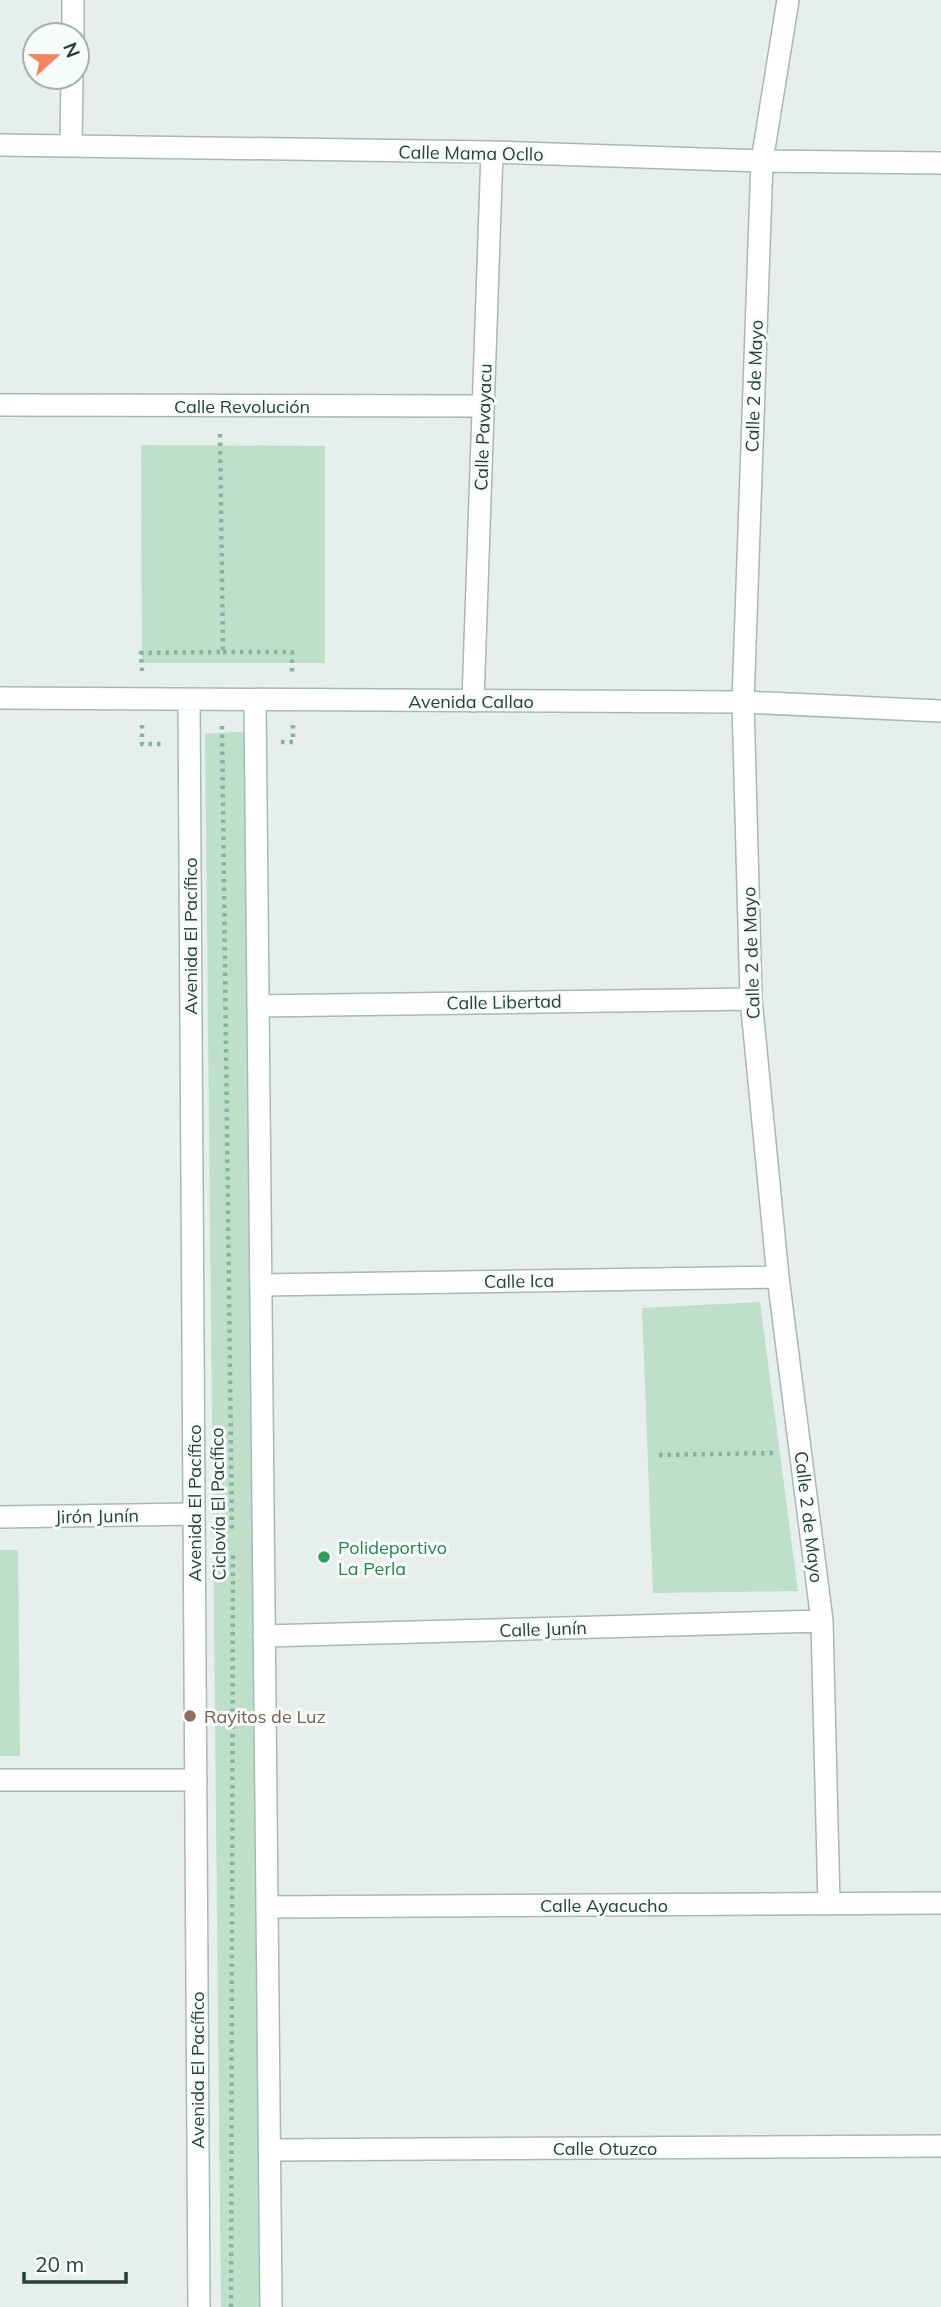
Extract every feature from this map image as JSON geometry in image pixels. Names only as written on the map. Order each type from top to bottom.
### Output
[{"type":"street","points":[[73,0],[73,21]]},
{"type":"street","name":"Calle 2 de Mayo","points":[[788,0],[762,161],[743,702],[751,999],[778,1277],[822,1621],[830,1904]]},
{"type":"street","points":[[71,146],[72,91]]},
{"type":"street","name":"Calle Mama Ocllo","points":[[0,145],[492,152],[762,161],[941,163]]},
{"type":"street","name":"Calle Pavayacu","points":[[473,701],[492,152]]},
{"type":"street","name":"Calle Revolución","points":[[0,405],[483,406]]},
{"type":"street","name":"Avenida Callao","points":[[0,698],[743,702],[941,711]]},
{"type":"street","name":"Avenida El Pacífico","points":[[189,700],[199,2307]]},
{"type":"street","points":[[254,700],[271,2307]]},
{"type":"street","name":"Calle Libertad","points":[[258,1006],[751,999]]},
{"type":"street","name":"Calle Ica","points":[[261,1285],[778,1277]]},
{"type":"street","name":"Jirón Junín","points":[[0,1517],[194,1514]]},
{"type":"street","name":"Calle Junín","points":[[264,1636],[822,1621]]},
{"type":"street","points":[[0,1780],[195,1780]]},
{"type":"street","name":"Calle Ayacucho","points":[[267,1907],[941,1903]]},
{"type":"street","name":"Calle Otuzco","points":[[269,2150],[941,2146]]},
{"type":"path","points":[[142,699],[141,653],[223,652],[220,406]]},
{"type":"path","name":"Ciclovía El Pacífico","points":[[222,700],[233,1537]]},
{"type":"path","points":[[659,1455],[800,1453]]},
{"type":"path","name":"Ciclovía El Pacífico","points":[[231,2307],[233,1550]]},
{"type":"green space","points":[[141,445],[325,446],[325,663],[142,663]]},
{"type":"green space","points":[[248,731],[264,2307],[221,2307],[205,734]]},
{"type":"green space","points":[[760,1302],[798,1591],[653,1593],[642,1308]]},
{"type":"green space","points":[[0,1550],[18,1550],[20,1756],[0,1756]]},
{"type":"place","name":"Polideportivo La Perla","points":[[324,1557]]},
{"type":"place","name":"Rayitos de Luz","points":[[190,1716]]}]
